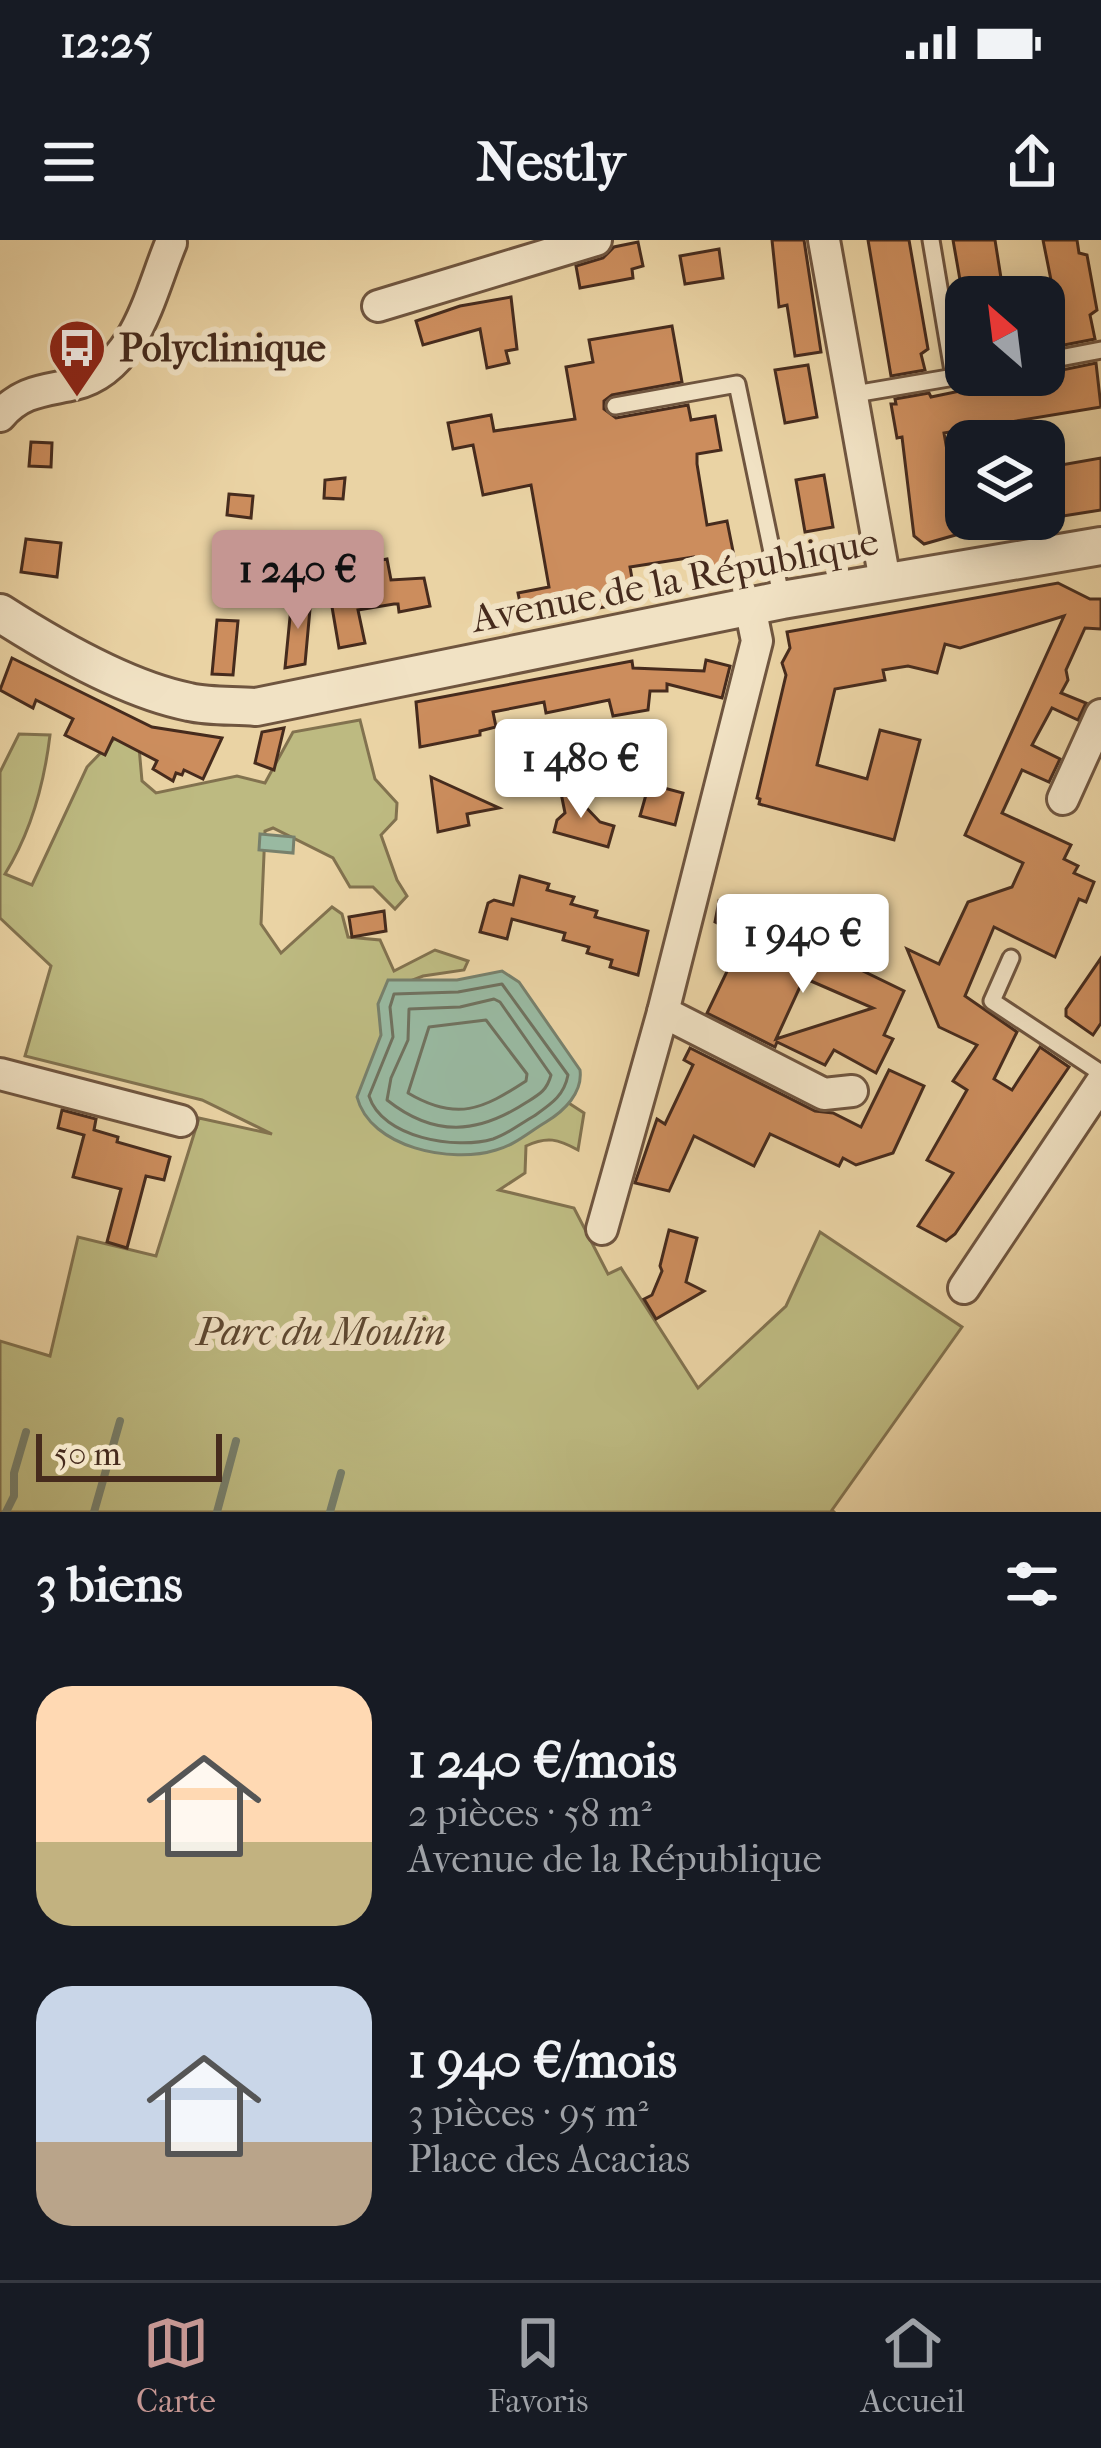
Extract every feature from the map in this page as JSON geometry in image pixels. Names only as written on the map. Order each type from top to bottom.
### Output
[{"type":"street","points":[[378,306],[596,240]]},
{"type":"street","points":[[824,240],[885,581]]},
{"type":"street","points":[[0,416],[28,393],[80,383],[126,350],[169,241]]},
{"type":"street","name":"Avenue de la République","points":[[0,614],[106,671],[158,692],[190,703],[256,707],[885,581],[1101,546]]},
{"type":"street","points":[[602,1229],[663,1012],[766,604]]},
{"type":"street","points":[[1063,799],[1100,718]]},
{"type":"street","points":[[663,1012],[824,1094],[852,1091]]},
{"type":"street","points":[[0,1074],[181,1121]]},
{"type":"street","points":[[964,1288],[1101,1084]]},
{"type":"lane","points":[[931,240],[945,306]]},
{"type":"lane","points":[[1065,357],[1101,350]]},
{"type":"lane","points":[[849,395],[945,379]]},
{"type":"lane","points":[[615,406],[737,384],[766,604]]},
{"type":"lane","points":[[1011,958],[992,1001],[1101,1073]]},
{"type":"green space","name":"Parc du Moulin","points":[[360,720],[375,779],[397,803],[396,819],[381,835],[407,896],[395,909],[373,887],[350,887],[333,858],[273,828],[265,831],[261,924],[281,953],[332,907],[342,914],[348,937],[380,940],[394,971],[435,950],[468,961],[464,970],[423,976],[392,988],[584,1113],[578,1150],[552,1140],[526,1146],[525,1173],[499,1190],[574,1208],[608,1274],[621,1268],[698,1388],[786,1306],[820,1232],[962,1327],[834,1512],[0,1512],[0,1341],[50,1356],[78,1237],[156,1256],[199,1118],[272,1134],[202,1100],[25,1056],[51,966],[0,918],[0,772],[19,734],[50,735],[35,808],[5,874],[32,885],[87,767],[115,738],[139,747],[142,781],[156,793],[237,776],[265,783],[293,732]]},
{"type":"water","points":[[260,834],[294,837],[293,853],[259,850]]},
{"type":"water","points":[[502,971],[519,982],[580,1070],[571,1101],[516,1142],[478,1154],[415,1148],[378,1129],[357,1097],[381,1035],[378,1004],[388,980],[457,980]]},
{"type":"building","points":[[772,240],[804,240],[821,352],[795,356],[787,305],[779,307]]},
{"type":"building","points":[[868,240],[909,240],[928,349],[921,354],[925,370],[891,376]]},
{"type":"building","points":[[953,240],[995,240],[1001,276],[959,276]]},
{"type":"building","points":[[1043,240],[1077,240],[1079,253],[1087,255],[1097,310],[1090,315],[1095,339],[1065,345],[1065,276],[1050,276]]},
{"type":"building","points":[[638,242],[643,266],[632,269],[633,278],[580,288],[576,266],[603,258],[614,247]]},
{"type":"building","points":[[719,249],[723,278],[685,284],[680,256]]},
{"type":"building","points":[[511,297],[517,349],[506,351],[509,363],[487,368],[480,329],[423,345],[416,321],[460,306]]},
{"type":"building","points":[[672,326],[682,382],[612,395],[604,401],[604,409],[616,418],[688,405],[691,420],[715,416],[721,450],[697,454],[697,464],[707,525],[727,521],[739,581],[703,588],[694,557],[630,567],[636,601],[524,622],[518,593],[549,587],[531,485],[483,495],[473,445],[453,449],[448,423],[491,415],[494,431],[575,419],[566,367],[593,362],[589,340]]},
{"type":"building","points":[[1096,363],[1101,407],[1022,420],[945,420],[945,538],[924,544],[914,536],[902,437],[897,438],[891,404],[896,404],[895,399],[929,393],[931,397],[1065,396],[1065,369]]},
{"type":"building","points":[[808,365],[817,417],[785,423],[775,370]]},
{"type":"building","points":[[31,442],[52,443],[51,467],[29,466]]},
{"type":"building","points":[[1101,458],[1101,510],[1065,516],[1065,464]]},
{"type":"building","points":[[824,475],[833,527],[805,532],[796,480]]},
{"type":"building","points":[[345,478],[343,499],[324,498],[325,480]]},
{"type":"building","points":[[229,494],[253,496],[251,518],[227,515]]},
{"type":"building","points":[[26,539],[61,543],[57,577],[21,572]]},
{"type":"building","points":[[323,554],[345,555],[344,567],[387,559],[391,580],[424,578],[430,606],[399,612],[398,604],[358,610],[365,643],[339,648]]},
{"type":"building","points":[[1058,583],[1090,599],[1101,599],[1101,629],[1085,628],[1061,693],[1086,703],[1078,720],[1052,708],[1032,745],[1060,759],[1049,782],[1022,770],[1002,813],[1071,845],[1064,859],[1078,866],[1074,873],[1094,882],[1086,902],[1079,899],[1055,957],[994,927],[965,996],[1017,1032],[994,1079],[1012,1090],[1040,1047],[1069,1067],[946,1241],[918,1226],[953,1173],[927,1160],[967,1090],[953,1081],[977,1045],[939,1027],[907,949],[939,964],[968,902],[1012,887],[1023,863],[965,835],[1064,616],[960,648],[945,644],[937,673],[908,666],[883,670],[885,680],[835,689],[817,765],[867,779],[880,730],[920,740],[894,840],[759,804],[757,798],[786,675],[782,663],[790,648],[787,632]]},
{"type":"building","points":[[292,597],[311,598],[305,664],[285,668]]},
{"type":"building","points":[[217,620],[238,621],[233,675],[212,674]]},
{"type":"building","points":[[12,658],[152,727],[222,738],[203,779],[184,770],[173,781],[153,769],[157,761],[113,738],[105,755],[65,735],[73,719],[36,700],[33,708],[0,690]]},
{"type":"building","points":[[706,660],[730,666],[722,698],[667,684],[667,691],[650,691],[648,710],[613,716],[609,700],[546,713],[544,702],[493,712],[496,727],[480,735],[420,747],[416,702],[632,661],[633,668],[704,671]]},
{"type":"building","points":[[284,728],[274,770],[255,763],[262,732]]},
{"type":"building","points":[[431,777],[499,808],[467,814],[469,825],[438,832]]},
{"type":"building","points":[[558,778],[600,822],[614,826],[608,847],[554,832],[565,813]]},
{"type":"building","points":[[649,784],[683,793],[675,825],[640,816]]},
{"type":"building","points":[[520,876],[574,897],[571,904],[597,911],[595,917],[648,931],[638,975],[610,967],[612,960],[587,953],[589,947],[563,940],[565,933],[512,919],[507,939],[480,932],[488,903],[513,905]]},
{"type":"building","points":[[719,901],[904,991],[884,1035],[893,1039],[876,1073],[834,1050],[825,1065],[777,1042],[775,1047],[707,1013],[744,936],[715,922]],"holes":[[[804,978],[873,1008],[776,1039]]]},
{"type":"building","points":[[384,911],[386,931],[352,937],[349,917]]},
{"type":"building","points":[[1101,958],[1101,1023],[1093,1035],[1066,1016],[1066,1009]]},
{"type":"building","points":[[690,1048],[815,1111],[833,1113],[861,1127],[889,1070],[924,1086],[893,1153],[856,1165],[843,1158],[839,1166],[770,1134],[754,1166],[694,1136],[669,1191],[635,1183],[657,1119],[665,1124],[693,1065],[684,1060]]},
{"type":"building","points":[[62,1110],[96,1119],[94,1130],[118,1137],[117,1142],[170,1157],[164,1180],[146,1176],[127,1248],[107,1242],[121,1189],[73,1177],[84,1135],[58,1128]]},
{"type":"building","points":[[669,1230],[697,1238],[686,1282],[704,1291],[656,1319],[644,1299],[652,1295],[662,1271]]},
{"type":"waterway","points":[[94,1512],[120,1421]]},
{"type":"waterway","points":[[6,1512],[14,1496],[14,1473],[26,1432]]},
{"type":"waterway","points":[[217,1512],[236,1441]]},
{"type":"waterway","points":[[330,1512],[341,1473]]},
{"type":"place","name":"Polyclinique","points":[[77,399]]}]
